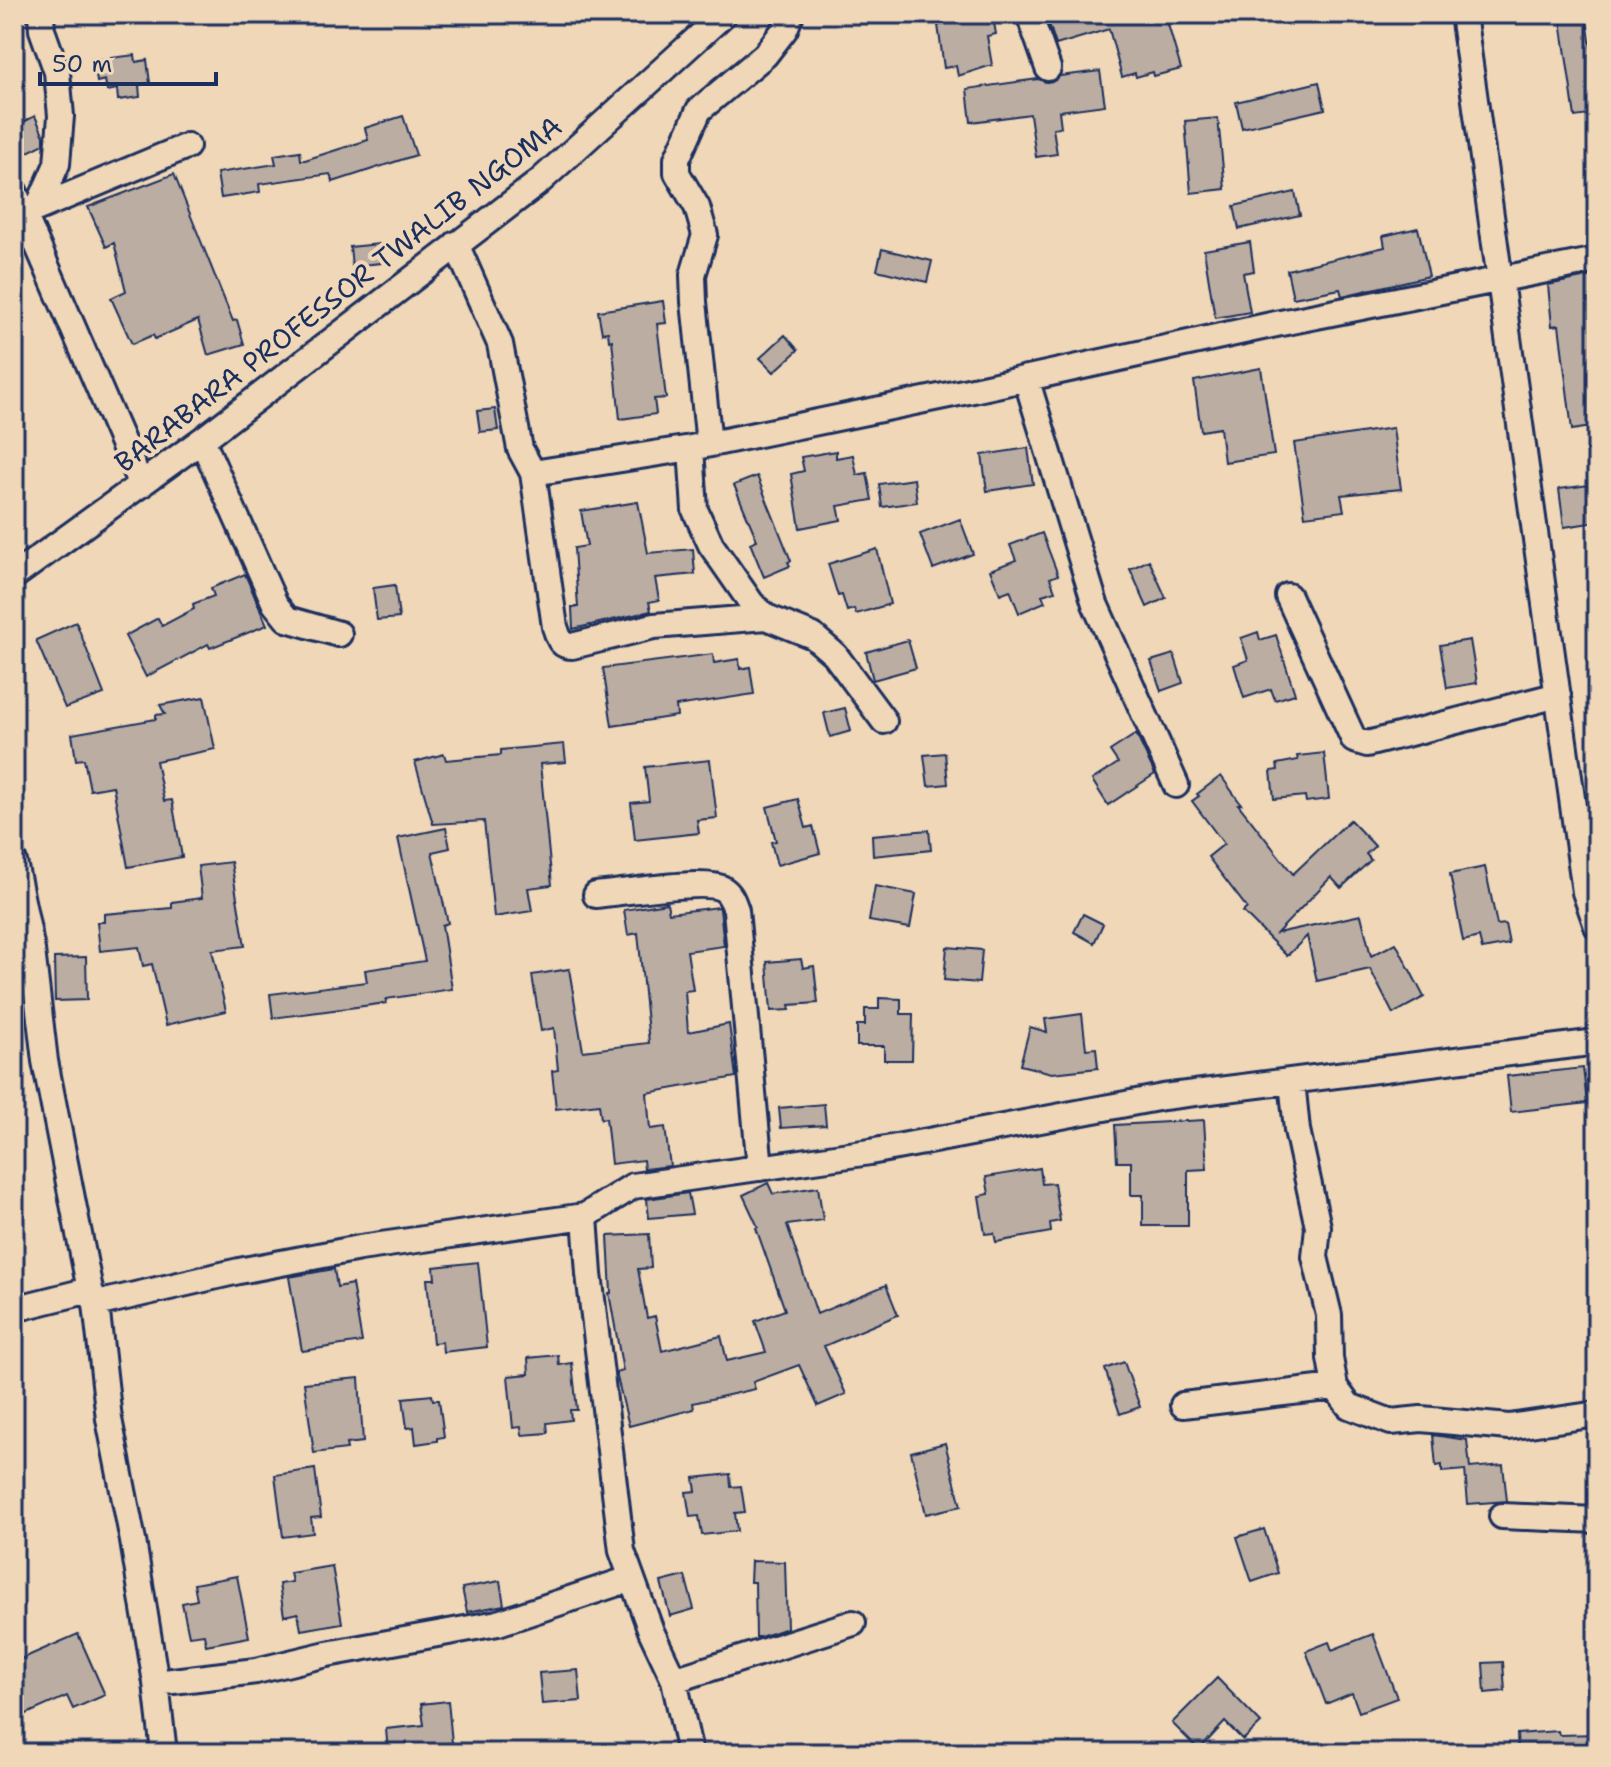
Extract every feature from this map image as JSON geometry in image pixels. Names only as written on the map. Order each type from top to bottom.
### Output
[{"type":"street","points":[[32,210],[57,164],[61,116],[57,72],[42,30],[41,14]]},
{"type":"street","name":"BARABARA PROFESSOR TWALIB NGOMA","points":[[14,576],[202,440],[539,182],[724,14]]},
{"type":"street","points":[[791,14],[785,29],[765,55],[699,110],[677,159],[677,173],[697,207],[705,235],[693,275],[700,446],[693,500],[698,519],[711,545],[752,604],[766,617],[813,636],[835,655],[884,721]]},
{"type":"street","points":[[1029,14],[1048,68]]},
{"type":"street","points":[[1463,14],[1585,892],[1597,926]]},
{"type":"street","points":[[32,210],[187,146]]},
{"type":"street","points":[[14,191],[32,210],[141,485]]},
{"type":"street","points":[[456,244],[500,344],[520,449],[533,473],[555,627],[560,642],[566,646],[654,626],[766,617]]},
{"type":"street","points":[[533,473],[700,446],[1597,260]]},
{"type":"street","points":[[1026,378],[1095,604],[1176,785]]},
{"type":"street","points":[[202,440],[275,604],[287,619],[339,634]]},
{"type":"street","points":[[1288,596],[1354,740],[1359,743],[1367,744],[1558,695]]},
{"type":"street","points":[[14,862],[32,950],[45,1061],[93,1297],[109,1419],[156,1683],[164,1753]]},
{"type":"street","points":[[596,895],[700,885],[719,886],[729,892],[736,910],[760,1168]]},
{"type":"street","points":[[14,1309],[360,1248],[585,1216],[633,1186],[870,1152],[1163,1097],[1597,1042]]},
{"type":"street","points":[[1292,1081],[1297,1130],[1318,1227],[1315,1257],[1329,1315],[1330,1358],[1335,1387],[1349,1406],[1391,1422],[1421,1419],[1509,1427],[1597,1414]]},
{"type":"street","points":[[585,1216],[622,1551],[630,1579],[674,1680],[690,1753]]},
{"type":"street","points":[[1183,1405],[1335,1387]]},
{"type":"street","points":[[1502,1516],[1597,1520]]},
{"type":"street","points":[[156,1683],[256,1671],[327,1654],[498,1623],[630,1579]]},
{"type":"street","points":[[674,1680],[853,1623]]},
{"type":"building","points":[[1046,14],[1165,14],[1181,69],[1154,76],[1153,72],[1122,77],[1109,29],[1056,45]]},
{"type":"building","points":[[1560,14],[1586,14],[1597,86],[1597,114],[1575,117]]},
{"type":"building","points":[[993,17],[996,34],[987,36],[992,65],[958,76],[956,66],[944,68],[938,25]]},
{"type":"building","points":[[135,55],[136,62],[147,60],[150,83],[139,85],[140,97],[118,100],[117,89],[107,91],[105,80],[97,82],[94,60]]},
{"type":"building","points":[[1100,71],[1105,105],[1059,111],[1061,127],[1053,128],[1057,154],[1036,157],[1030,114],[971,122],[967,89],[1038,79],[1052,82],[1060,76]]},
{"type":"building","points":[[1319,82],[1325,109],[1242,128],[1236,102]]},
{"type":"building","points":[[35,116],[44,136],[44,144],[14,159],[14,127]]},
{"type":"building","points":[[403,116],[416,155],[333,182],[330,174],[259,184],[260,192],[221,198],[217,173],[276,164],[274,155],[300,151],[301,160],[305,160],[368,140],[365,128]]},
{"type":"building","points":[[1218,118],[1225,189],[1191,193],[1185,121]]},
{"type":"building","points":[[174,174],[233,321],[237,320],[244,344],[208,355],[198,320],[155,339],[153,335],[132,344],[111,298],[126,291],[114,243],[106,247],[88,207]]},
{"type":"building","points":[[1295,192],[1300,215],[1239,229],[1234,206]]},
{"type":"building","points":[[1418,228],[1429,276],[1342,296],[1340,289],[1293,298],[1287,270],[1385,247],[1383,236]]},
{"type":"building","points":[[1250,242],[1254,271],[1243,273],[1250,312],[1215,318],[1204,250]]},
{"type":"building","points":[[379,244],[381,263],[352,266],[350,247]]},
{"type":"building","points":[[882,249],[932,261],[927,282],[877,270]]},
{"type":"building","points":[[1597,275],[1597,426],[1572,430],[1559,325],[1552,326],[1548,285]]},
{"type":"building","points":[[663,301],[666,323],[657,324],[666,398],[654,399],[656,414],[620,419],[612,340],[609,341],[608,332],[602,333],[598,311]]},
{"type":"building","points":[[785,335],[798,350],[774,372],[760,358]]},
{"type":"building","points":[[1261,368],[1274,455],[1224,462],[1220,428],[1201,431],[1194,381]]},
{"type":"building","points":[[495,409],[498,430],[480,432],[477,411]]},
{"type":"building","points":[[1393,428],[1401,489],[1341,495],[1344,511],[1305,516],[1294,443]]},
{"type":"building","points":[[1028,448],[1033,484],[987,491],[982,455]]},
{"type":"building","points":[[836,451],[836,458],[853,455],[857,475],[867,473],[872,500],[838,506],[841,520],[800,528],[791,474],[804,471],[801,457]]},
{"type":"building","points":[[757,476],[791,561],[788,562],[790,566],[764,577],[750,543],[757,540],[734,485]]},
{"type":"building","points":[[914,479],[917,502],[882,507],[879,484]]},
{"type":"building","points":[[1597,484],[1597,522],[1564,527],[1559,489]]},
{"type":"building","points":[[638,502],[648,553],[693,549],[695,574],[655,578],[659,600],[649,602],[651,611],[573,629],[572,607],[578,607],[574,548],[587,546],[581,511]]},
{"type":"building","points":[[960,519],[973,554],[933,569],[920,534]]},
{"type":"building","points":[[1042,533],[1058,575],[1050,578],[1055,591],[1042,595],[1045,602],[1019,613],[1010,590],[1000,594],[990,570],[1016,560],[1010,545]]},
{"type":"building","points":[[877,549],[890,604],[856,614],[854,609],[847,611],[842,595],[838,596],[828,564]]},
{"type":"building","points":[[1149,560],[1166,598],[1147,607],[1130,569]]},
{"type":"building","points":[[245,574],[267,625],[210,648],[208,644],[146,677],[125,636],[158,618],[162,626],[194,609],[193,604],[214,596],[211,588]]},
{"type":"building","points":[[395,585],[399,618],[377,620],[373,588]]},
{"type":"building","points":[[76,622],[104,694],[65,708],[36,640]]},
{"type":"building","points":[[1258,632],[1260,640],[1276,635],[1295,694],[1275,700],[1271,689],[1244,698],[1234,665],[1248,660],[1241,638]]},
{"type":"building","points":[[908,640],[916,668],[873,680],[866,652]]},
{"type":"building","points":[[1470,640],[1477,683],[1447,688],[1440,645]]},
{"type":"building","points":[[713,654],[714,663],[739,659],[740,669],[750,667],[754,694],[676,706],[677,716],[612,726],[603,668]]},
{"type":"building","points":[[1174,654],[1183,683],[1161,691],[1151,661]]},
{"type":"building","points":[[204,697],[215,749],[156,761],[164,801],[172,800],[182,857],[128,867],[113,786],[90,790],[84,759],[76,760],[72,734],[156,719],[156,715],[165,714],[160,705]]},
{"type":"building","points":[[845,708],[851,731],[830,737],[824,713]]},
{"type":"building","points":[[1136,734],[1155,774],[1108,805],[1092,780],[1118,763],[1110,751]]},
{"type":"building","points":[[564,744],[566,762],[540,764],[552,885],[528,888],[532,911],[494,917],[484,821],[433,824],[415,762],[444,754],[446,760],[501,755],[501,750]]},
{"type":"building","points":[[945,753],[948,784],[928,786],[924,755]]},
{"type":"building","points":[[1324,753],[1329,799],[1306,802],[1305,796],[1274,799],[1271,771],[1278,770],[1277,764],[1298,760],[1297,756]]},
{"type":"building","points":[[710,760],[717,818],[697,820],[699,833],[635,840],[631,803],[649,801],[645,767]]},
{"type":"building","points":[[1221,776],[1241,804],[1238,804],[1293,874],[1350,820],[1375,846],[1366,854],[1371,860],[1341,888],[1331,877],[1277,933],[1361,915],[1371,956],[1396,943],[1424,997],[1393,1014],[1370,969],[1317,981],[1307,936],[1287,956],[1243,912],[1247,908],[1208,857],[1224,844],[1192,801]]},
{"type":"building","points":[[798,799],[806,828],[813,826],[820,853],[777,865],[771,842],[776,841],[767,807]]},
{"type":"building","points":[[446,828],[450,848],[432,852],[448,923],[442,925],[452,989],[386,999],[386,1003],[273,1018],[270,994],[367,982],[365,970],[425,961],[398,838]]},
{"type":"building","points":[[929,830],[931,850],[873,856],[872,835]]},
{"type":"building","points":[[231,862],[245,946],[212,950],[226,1011],[166,1025],[152,964],[143,966],[139,947],[100,951],[97,922],[104,922],[104,914],[172,908],[172,902],[202,898],[198,866]]},
{"type":"building","points":[[1485,867],[1497,925],[1505,924],[1509,944],[1482,949],[1479,937],[1463,941],[1450,874]]},
{"type":"building","points":[[875,886],[916,894],[910,928],[869,921]]},
{"type":"building","points":[[667,903],[669,913],[720,909],[724,946],[687,951],[693,990],[685,991],[688,1032],[729,1024],[736,1077],[647,1093],[650,1129],[665,1127],[670,1166],[644,1169],[643,1160],[611,1164],[606,1118],[601,1119],[599,1104],[556,1109],[552,1071],[558,1070],[554,1028],[541,1031],[532,975],[569,969],[583,1051],[649,1043],[638,933],[628,935],[624,910]]},
{"type":"building","points":[[1083,914],[1103,924],[1094,943],[1074,932]]},
{"type":"building","points":[[947,947],[982,950],[979,983],[944,980]]},
{"type":"building","points":[[86,957],[87,1000],[55,1001],[54,958]]},
{"type":"building","points":[[801,959],[803,968],[814,966],[818,1003],[789,1005],[790,1010],[771,1011],[767,962]]},
{"type":"building","points":[[879,998],[901,999],[901,1014],[913,1014],[912,1060],[884,1060],[884,1046],[857,1046],[857,1025],[865,1025],[865,1009],[879,1009]]},
{"type":"building","points":[[1082,1014],[1086,1049],[1096,1048],[1098,1068],[1052,1073],[1020,1065],[1030,1027],[1047,1032],[1045,1019]]},
{"type":"building","points":[[1583,1068],[1587,1103],[1511,1112],[1507,1076]]},
{"type":"building","points":[[824,1104],[826,1125],[781,1128],[779,1108]]},
{"type":"building","points":[[1204,1120],[1207,1169],[1188,1170],[1188,1226],[1143,1226],[1143,1195],[1131,1195],[1131,1162],[1117,1162],[1115,1125]]},
{"type":"building","points":[[1040,1168],[1042,1184],[1054,1183],[1060,1221],[1050,1223],[1051,1232],[996,1242],[994,1233],[985,1234],[979,1196],[989,1194],[986,1177]]},
{"type":"building","points":[[768,1183],[773,1194],[818,1187],[823,1220],[787,1225],[817,1314],[886,1285],[898,1315],[824,1346],[846,1394],[818,1406],[799,1365],[753,1382],[755,1389],[693,1403],[694,1409],[629,1426],[616,1373],[623,1371],[609,1293],[608,1236],[649,1234],[651,1268],[638,1269],[647,1318],[655,1316],[662,1351],[721,1336],[727,1361],[766,1352],[755,1321],[785,1310],[758,1227],[743,1195]]},
{"type":"building","points":[[688,1193],[692,1214],[649,1218],[647,1199]]},
{"type":"building","points":[[478,1262],[487,1347],[443,1352],[442,1342],[433,1343],[427,1279],[435,1279],[434,1267]]},
{"type":"building","points":[[334,1269],[337,1287],[352,1284],[362,1342],[302,1351],[289,1277]]},
{"type":"building","points":[[558,1355],[559,1365],[572,1363],[577,1410],[570,1410],[571,1420],[547,1423],[548,1433],[522,1435],[521,1427],[513,1428],[508,1376],[529,1374],[528,1358]]},
{"type":"building","points":[[1124,1362],[1140,1407],[1120,1414],[1105,1369]]},
{"type":"building","points":[[359,1378],[363,1442],[346,1444],[347,1449],[314,1453],[304,1383]]},
{"type":"building","points":[[432,1395],[433,1400],[439,1400],[444,1437],[416,1444],[414,1427],[407,1428],[403,1398]]},
{"type":"building","points":[[1433,1435],[1467,1440],[1470,1468],[1503,1465],[1507,1501],[1468,1504],[1465,1470],[1442,1472],[1442,1465],[1436,1466]]},
{"type":"building","points":[[945,1443],[961,1506],[926,1514],[911,1452]]},
{"type":"building","points":[[315,1469],[321,1517],[311,1518],[313,1533],[283,1537],[275,1475]]},
{"type":"building","points":[[730,1474],[731,1487],[741,1486],[745,1512],[735,1513],[737,1531],[702,1535],[699,1516],[690,1517],[686,1492],[696,1491],[694,1478]]},
{"type":"building","points":[[1264,1529],[1278,1573],[1252,1582],[1237,1537]]},
{"type":"building","points":[[751,1561],[785,1562],[787,1628],[760,1637],[756,1637],[755,1582],[750,1582]]},
{"type":"building","points":[[332,1566],[342,1623],[301,1630],[298,1613],[284,1616],[279,1584],[292,1582],[290,1573]]},
{"type":"building","points":[[237,1576],[249,1637],[206,1645],[204,1634],[189,1636],[182,1603],[197,1600],[194,1584]]},
{"type":"building","points":[[685,1576],[694,1609],[670,1616],[661,1582]]},
{"type":"building","points":[[500,1581],[504,1605],[467,1612],[462,1588]]},
{"type":"building","points":[[78,1634],[105,1695],[73,1709],[67,1696],[20,1717],[14,1703],[14,1662]]},
{"type":"building","points":[[1373,1634],[1397,1698],[1359,1712],[1352,1693],[1326,1704],[1306,1651],[1329,1642],[1332,1650]]},
{"type":"building","points":[[1503,1662],[1505,1691],[1485,1693],[1483,1663]]},
{"type":"building","points":[[578,1670],[581,1701],[542,1704],[539,1673]]},
{"type":"building","points":[[1217,1678],[1261,1723],[1243,1740],[1225,1722],[1199,1750],[1172,1723]]},
{"type":"building","points":[[448,1701],[452,1743],[433,1745],[434,1753],[388,1753],[386,1729],[424,1725],[421,1704]]},
{"type":"building","points":[[1558,1731],[1559,1735],[1597,1734],[1597,1753],[1518,1753],[1517,1734]]}]
